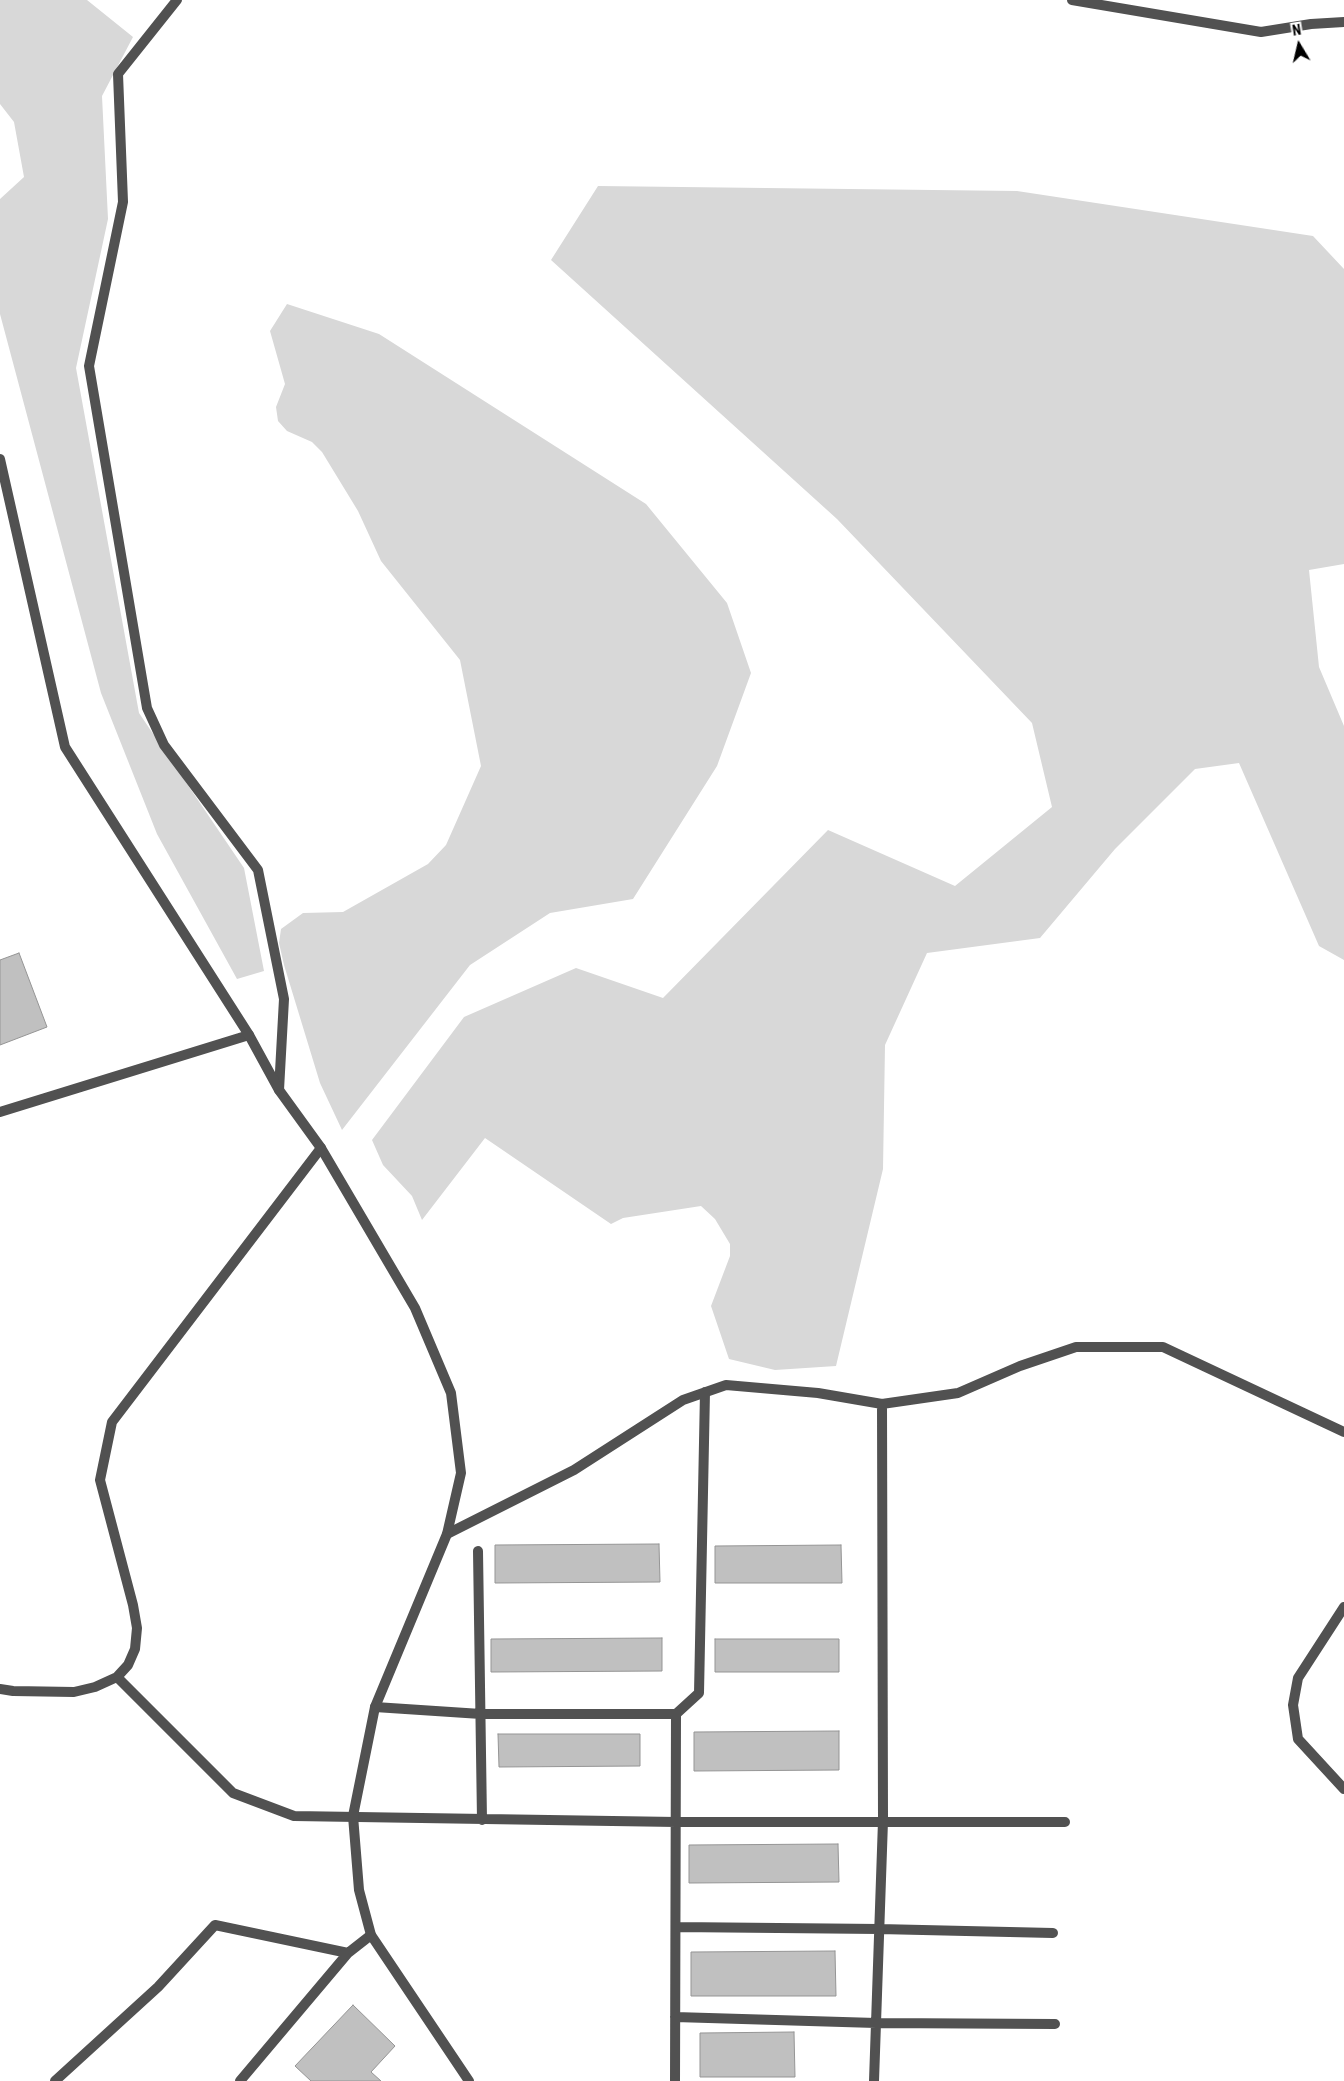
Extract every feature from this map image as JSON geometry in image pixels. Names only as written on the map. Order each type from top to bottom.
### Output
[{"type":"street","points":[[178,0],[118,74],[123,202],[89,366],[147,708],[164,745],[258,870],[284,999],[278,1090]]},
{"type":"street","points":[[1072,0],[1261,32],[1311,24],[1344,22]]},
{"type":"street","points":[[0,458],[65,747],[249,1035],[278,1090],[321,1148],[415,1308],[451,1393],[461,1473],[446,1534],[375,1707],[353,1816],[359,1890],[371,1935],[469,2081]]},
{"type":"street","points":[[0,1112],[249,1035]]},
{"type":"street","points":[[0,1689],[74,1692],[95,1687],[117,1677],[128,1665],[135,1649],[137,1628],[133,1605],[100,1480],[112,1422],[321,1148]]},
{"type":"street","points":[[446,1534],[574,1470],[683,1400],[726,1385],[818,1393],[882,1404],[958,1393],[1020,1366],[1076,1347],[1163,1347],[1344,1432]]},
{"type":"street","points":[[375,1707],[481,1714],[676,1714],[699,1693],[705,1392]]},
{"type":"street","points":[[874,2081],[883,1821],[882,1404]]},
{"type":"street","points":[[478,1550],[482,1820]]},
{"type":"street","points":[[1344,1607],[1298,1678],[1294,1705],[1298,1738],[1344,1789]]},
{"type":"street","points":[[117,1677],[233,1793],[294,1816],[676,1822],[1065,1822]]},
{"type":"street","points":[[675,2081],[676,1714]]},
{"type":"street","points":[[55,2081],[158,1987],[215,1926],[348,1953]]},
{"type":"street","points":[[676,1927],[1053,1933]]},
{"type":"street","points":[[240,2081],[348,1953],[371,1935]]},
{"type":"street","points":[[675,2017],[876,2023],[1055,2024]]},
{"type":"shaded area","points":[[0,0],[87,0],[133,37],[102,96],[108,219],[76,368],[139,713],[244,868],[264,971],[237,979],[157,834],[101,693],[0,314],[0,199],[24,177],[14,122],[0,104]]},
{"type":"shaded area","points":[[598,186],[1017,191],[1313,236],[1344,269],[1344,564],[1309,570],[1319,667],[1344,726],[1344,960],[1319,946],[1239,763],[1195,769],[1115,849],[1040,938],[927,953],[885,1045],[883,1169],[836,1366],[775,1370],[729,1359],[711,1306],[730,1256],[730,1244],[715,1219],[701,1206],[623,1218],[611,1224],[485,1138],[422,1220],[412,1196],[383,1165],[372,1140],[464,1017],[576,968],[663,998],[828,830],[955,886],[1052,807],[1032,723],[837,519],[551,260]]},
{"type":"shaded area","points":[[287,304],[379,334],[646,504],[727,603],[751,673],[717,766],[633,899],[550,913],[470,965],[342,1130],[320,1083],[284,965],[279,943],[281,929],[303,913],[343,912],[428,864],[446,845],[481,766],[460,660],[381,561],[358,511],[322,452],[312,442],[287,431],[278,421],[276,407],[285,384],[270,331]]},
{"type":"building","points":[[19,953],[47,1027],[0,1045],[0,960]]},
{"type":"building","points":[[659,1544],[660,1582],[495,1583],[495,1545]]},
{"type":"building","points":[[841,1545],[842,1583],[715,1583],[715,1546]]},
{"type":"building","points":[[662,1638],[662,1671],[491,1672],[491,1639]]},
{"type":"building","points":[[715,1639],[839,1639],[839,1672],[715,1672]]},
{"type":"building","points":[[839,1731],[839,1770],[694,1771],[694,1732]]},
{"type":"building","points":[[498,1734],[640,1734],[640,1766],[499,1767]]},
{"type":"building","points":[[838,1844],[839,1882],[689,1883],[689,1845]]},
{"type":"building","points":[[835,1951],[836,1996],[691,1996],[691,1952]]},
{"type":"building","points":[[353,2005],[395,2046],[371,2072],[381,2081],[311,2081],[295,2066]]},
{"type":"building","points":[[794,2032],[795,2077],[700,2077],[700,2033]]}]
